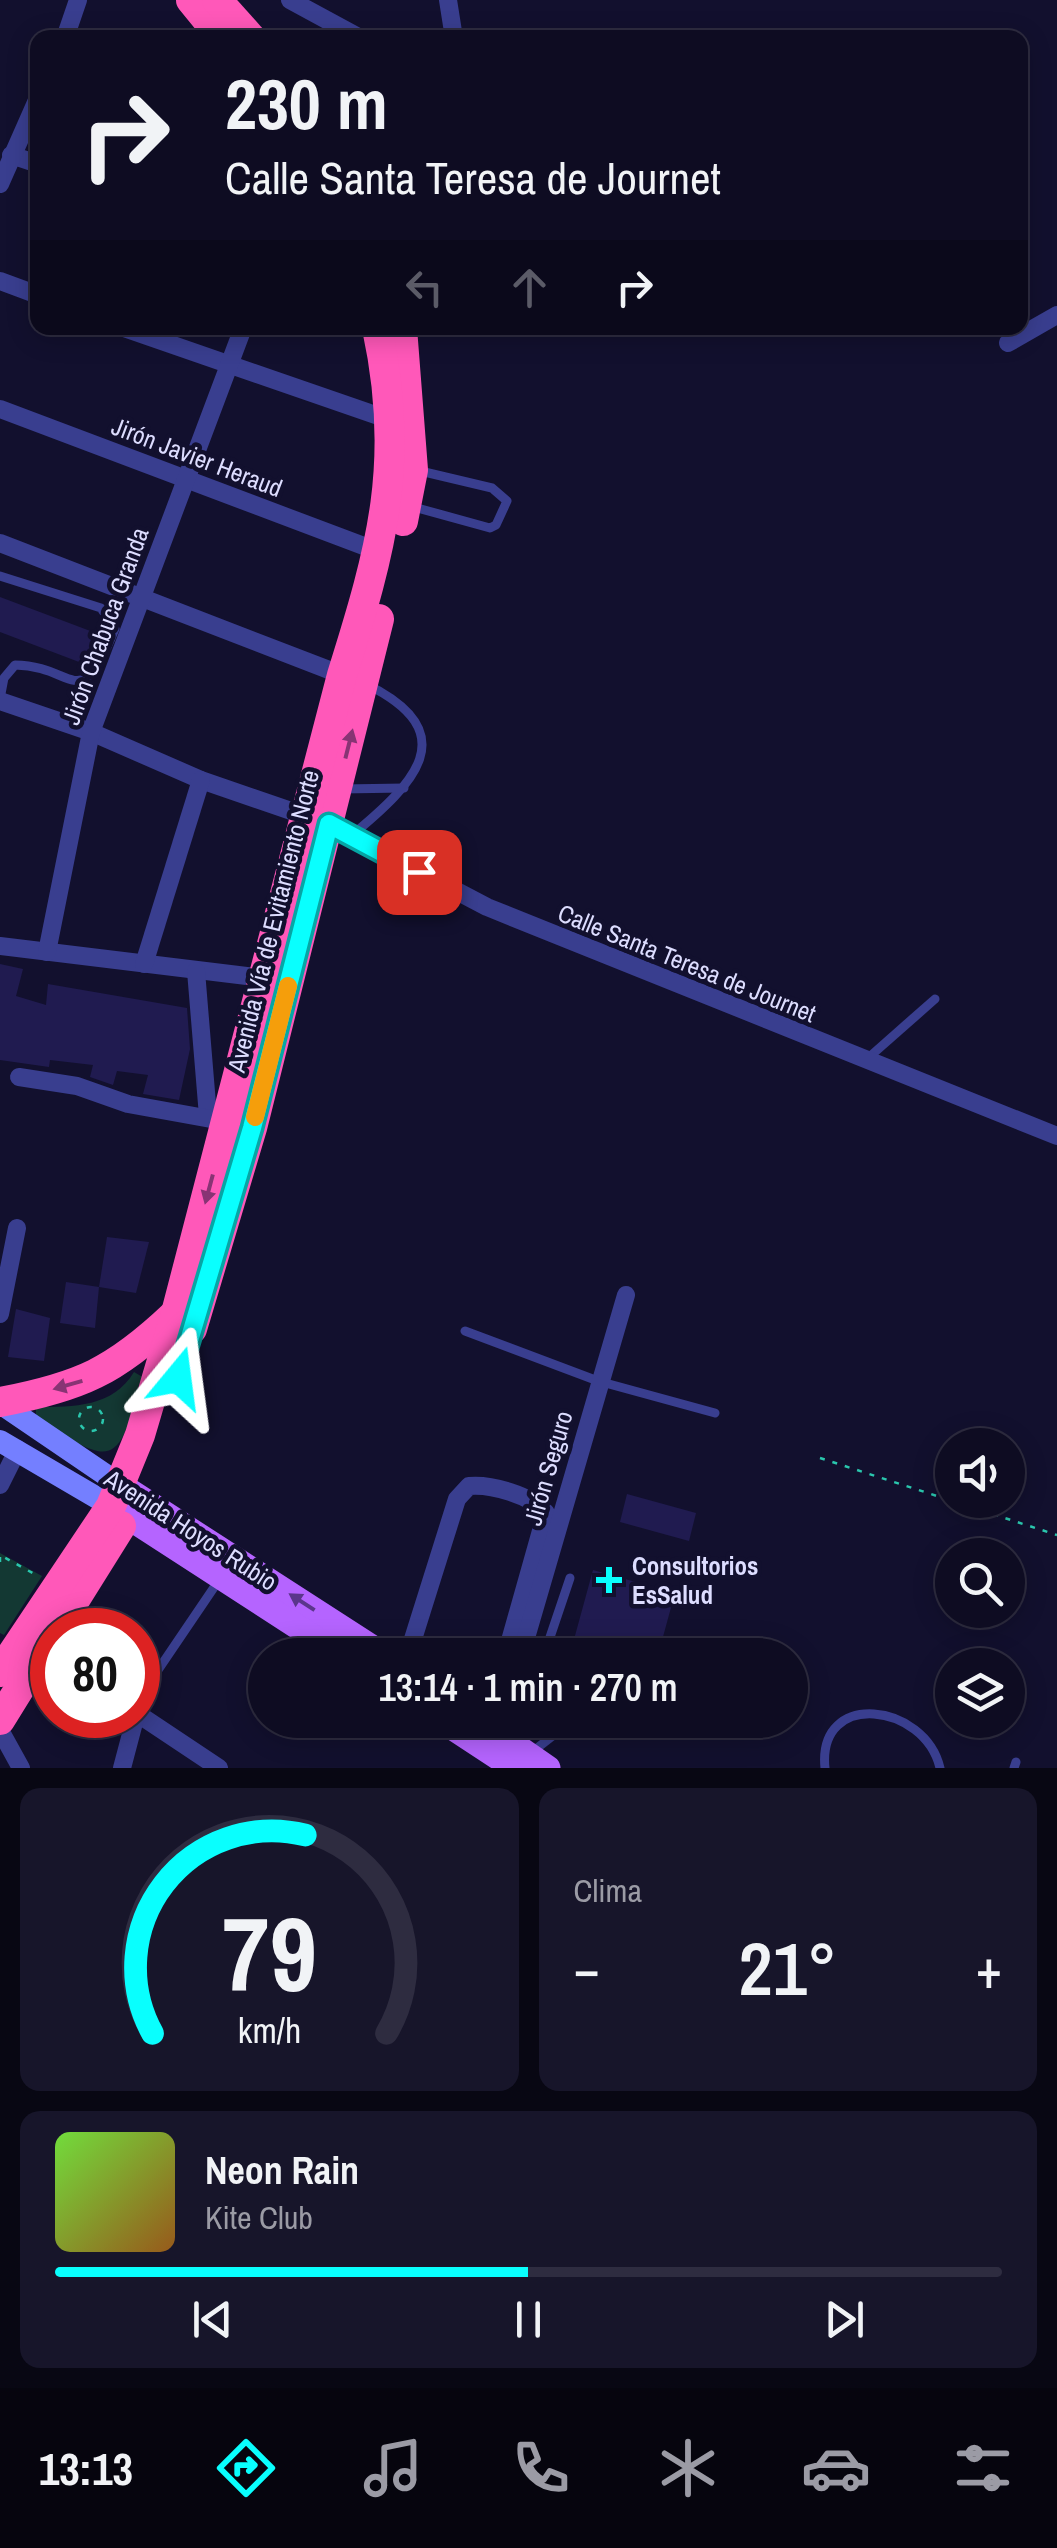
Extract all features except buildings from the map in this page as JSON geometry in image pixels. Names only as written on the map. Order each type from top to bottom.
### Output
[{"type":"highway","points":[[191,0],[215,30]]},
{"type":"highway","points":[[216,0],[244,30]]},
{"type":"highway","name":"Avenida Vía de Evitamiento Norte","points":[[123,1501],[158,1446],[264,978],[329,825],[394,444],[378,335]]},
{"type":"highway","name":"Avenida Vía de Evitamiento Norte","points":[[123,1501],[229,1122],[329,825],[353,679],[406,505],[414,470],[403,335]]},
{"type":"highway","points":[[0,1402],[96,1377],[139,1348],[176,1313]]},
{"type":"highway","points":[[69,1608],[123,1501]]},
{"type":"highway","points":[[2,1658],[123,1501]]},
{"type":"highway","points":[[0,1720],[30,1675]]},
{"type":"main road","name":"Avenida Hoyos Rubio","points":[[123,1501],[220,1577],[315,1638]]},
{"type":"main road","name":"Avenida Hoyos Rubio","points":[[123,1501],[355,1638]]},
{"type":"street","points":[[67,30],[78,0]]},
{"type":"street","points":[[290,0],[345,30]]},
{"type":"street","points":[[448,0],[453,30]]},
{"type":"street","points":[[0,184],[30,115]]},
{"type":"street","points":[[11,155],[30,161]]},
{"type":"street","points":[[0,281],[30,292]]},
{"type":"street","points":[[1028,331],[1057,316]]},
{"type":"street","points":[[143,335],[390,420]]},
{"type":"street","name":"Jirón Chabuca Granda","points":[[47,952],[91,732],[240,335]]},
{"type":"street","points":[[1008,342],[1021,335]]},
{"type":"street","name":"Jirón Javier Heraud","points":[[0,409],[377,550]]},
{"type":"street","points":[[0,543],[353,679]]},
{"type":"street","name":"Calle Santa Teresa de Journet","points":[[0,700],[91,732],[201,780],[329,825],[487,907],[1057,1136]]},
{"type":"street","points":[[144,964],[201,780]]},
{"type":"street","points":[[0,946],[264,978]]},
{"type":"street","points":[[19,1077],[77,1086],[128,1104],[229,1122],[196,971]]},
{"type":"street","points":[[0,1314],[17,1228]]},
{"type":"street","name":"Jirón Seguro","points":[[526,1638],[598,1380],[626,1295]]},
{"type":"street","name":"Avenida Hoyos Rubio","points":[[0,1402],[123,1501]]},
{"type":"street","points":[[0,1485],[9,1445]]},
{"type":"street","name":"Avenida Hoyos Rubio","points":[[9,1445],[123,1501]]},
{"type":"street","points":[[413,1638],[457,1499],[469,1486],[480,1485],[534,1502],[546,1513],[511,1638]]},
{"type":"street","points":[[0,1730],[21,1768]]},
{"type":"street","points":[[160,1730],[219,1768]]},
{"type":"street","points":[[122,1768],[130,1738]]},
{"type":"lane","points":[[406,505],[490,528],[496,525],[508,502],[492,488],[414,470]]},
{"type":"lane","points":[[0,576],[101,608],[114,629],[97,670],[87,678],[66,682],[16,664],[4,678],[0,700]]},
{"type":"lane","points":[[329,825],[404,788],[417,769],[423,734],[398,700],[353,679]]},
{"type":"lane","points":[[338,788],[404,788]]},
{"type":"lane","points":[[865,1061],[935,999]]},
{"type":"lane","points":[[465,1331],[598,1380],[716,1413]]},
{"type":"lane","points":[[160,1667],[220,1577]]},
{"type":"lane","points":[[550,1638],[570,1578]]},
{"type":"lane","points":[[825,1768],[826,1740],[834,1728],[844,1719],[878,1714],[909,1723],[925,1735],[940,1768]]},
{"type":"path","points":[[86,1407],[98,1408],[104,1416],[101,1427],[86,1430],[79,1415],[86,1407]]},
{"type":"path","points":[[820,1458],[1057,1535]]},
{"type":"path","points":[[0,1562],[0,1554],[39,1576]]},
{"type":"green space","points":[[134,1372],[146,1379],[127,1429],[109,1450],[83,1446],[36,1419],[36,1407],[91,1403],[115,1392]]},
{"type":"green space","points":[[0,1553],[42,1576],[4,1635],[0,1633]]},
{"type":"slow traffic","points":[[255,1117],[288,986]]},
{"type":"place","name":"Consultorios EsSalud","points":[[609,1580]]},
{"type":"route","points":[[178,1378],[252,1128],[329,824],[419,872]]}]
